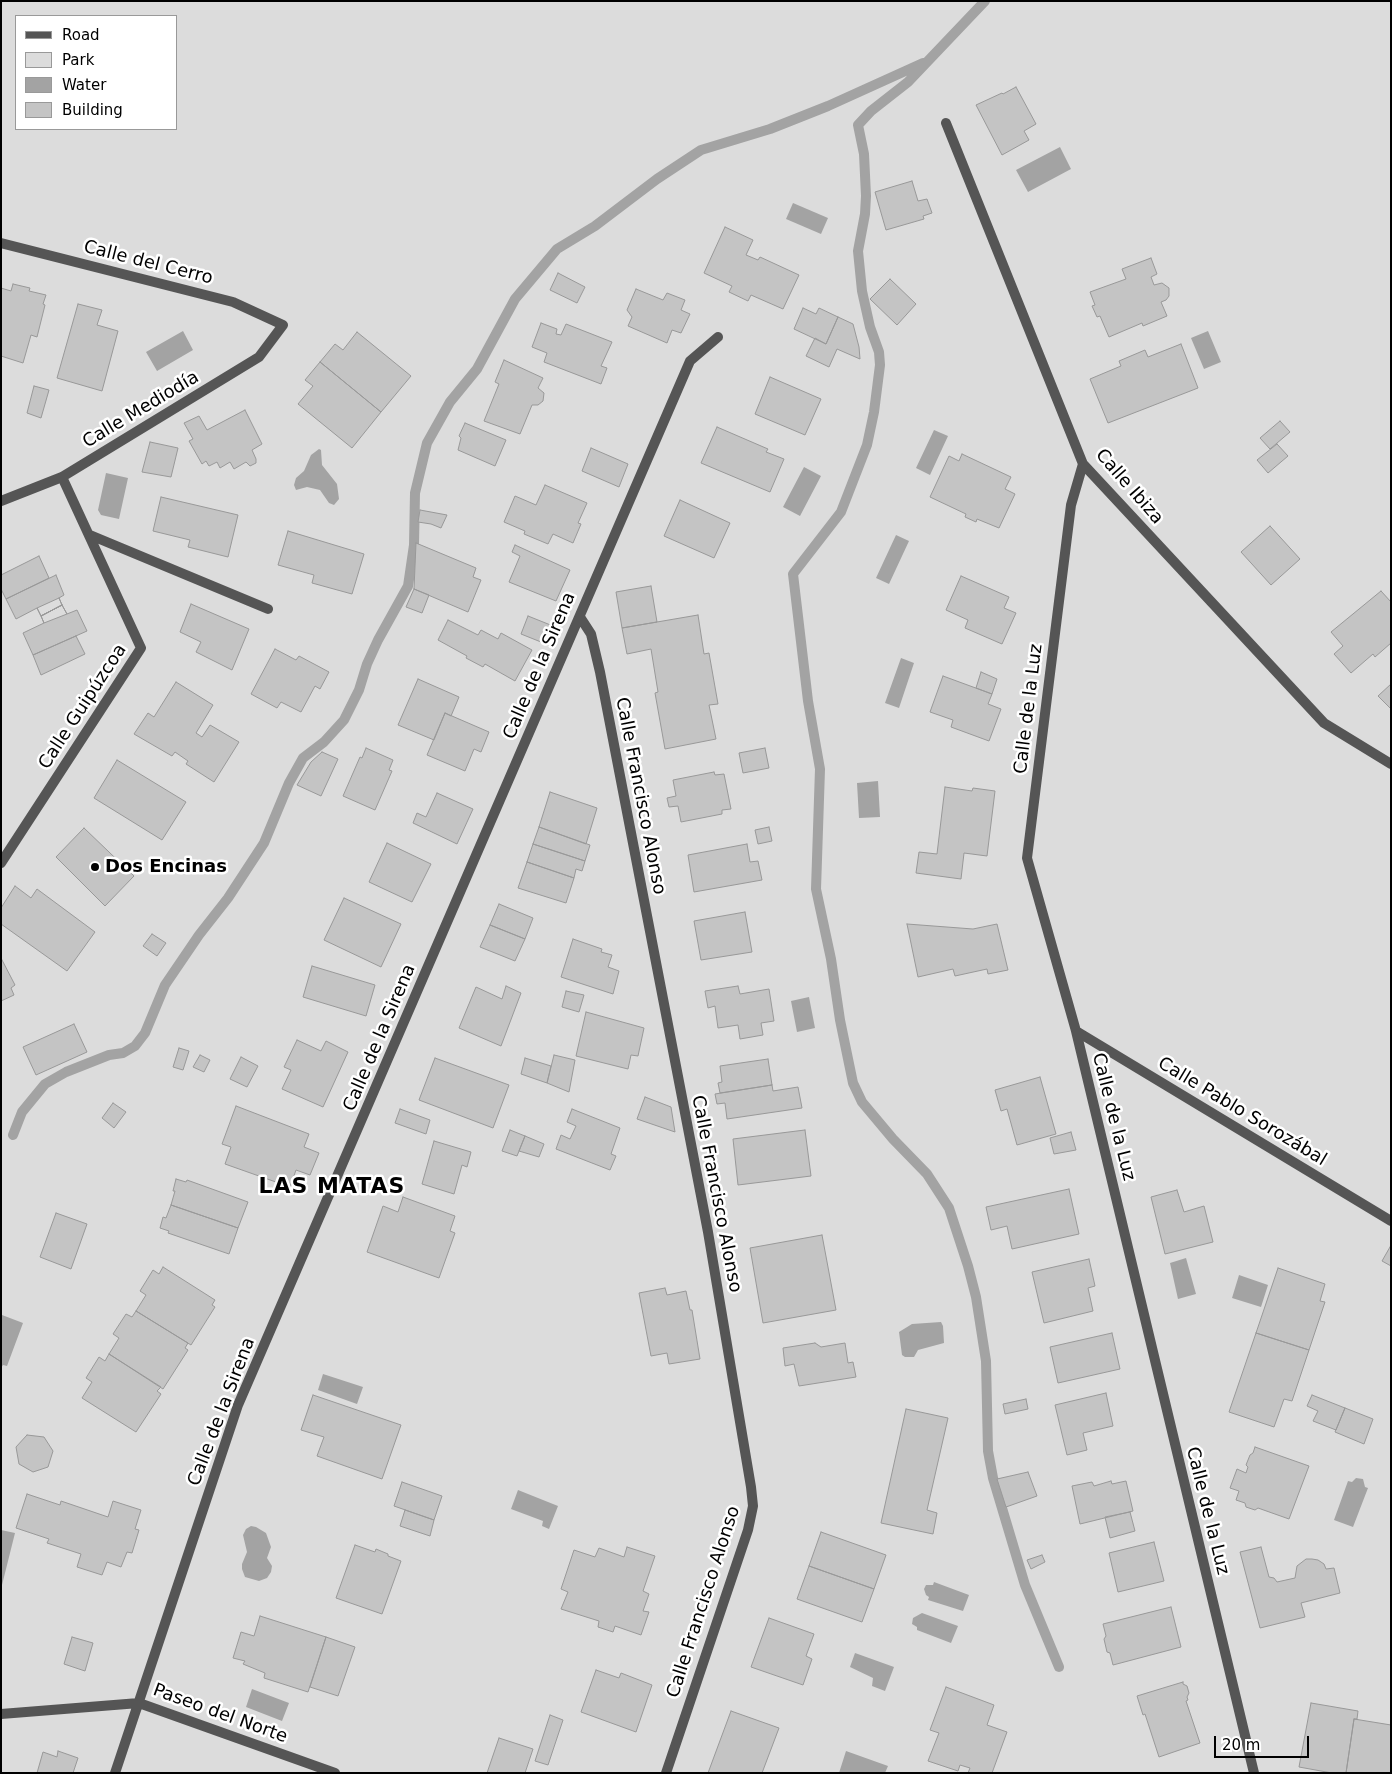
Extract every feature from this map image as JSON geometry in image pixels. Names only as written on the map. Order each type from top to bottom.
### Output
[{"type":"street","name":"Calle Ibiza","points":[[946,123],[1084,464],[1324,723],[1391,764]]},
{"type":"street","name":"Calle del Cerro","points":[[1,243],[233,302],[283,325]]},
{"type":"street","name":"Calle Mediodía","points":[[1,501],[62,476],[259,357],[283,325]]},
{"type":"street","name":"Calle de la Sirena","points":[[115,1773],[238,1405],[690,361],[718,337]]},
{"type":"street","name":"Calle de la Luz","points":[[1084,464],[1071,505],[1027,858],[1076,1031],[1254,1773]]},
{"type":"street","name":"Calle Guipúzcoa","points":[[1,863],[141,648],[62,476]]},
{"type":"street","points":[[90,535],[268,609]]},
{"type":"street","name":"Calle Francisco Alonso","points":[[580,616],[591,634],[600,672],[708,1232],[753,1506],[748,1530],[666,1773]]},
{"type":"street","name":"Calle Pablo Sorozábal","points":[[1076,1031],[1391,1221]]},
{"type":"street","name":"Paseo del Norte","points":[[1,1714],[139,1703],[334,1773]]},
{"type":"green space","points":[[1,1],[1391,1],[1391,1773],[1,1773]]},
{"type":"water","points":[[1060,147],[1071,169],[1028,192],[1016,170]]},
{"type":"water","points":[[793,203],[828,218],[821,234],[786,219]]},
{"type":"water","points":[[183,331],[193,350],[157,371],[146,352]]},
{"type":"water","points":[[1208,331],[1221,362],[1204,369],[1191,338]]},
{"type":"water","points":[[934,430],[948,436],[930,475],[916,468]]},
{"type":"water","points":[[319,449],[321,450],[322,465],[337,484],[339,499],[334,505],[329,503],[320,490],[307,487],[296,490],[294,485],[296,478],[304,471],[311,455]]},
{"type":"water","points":[[804,467],[821,476],[800,516],[783,507]]},
{"type":"water","points":[[106,473],[128,478],[119,519],[101,515],[98,510]]},
{"type":"water","points":[[896,535],[909,541],[889,584],[876,578]]},
{"type":"water","points":[[901,658],[914,663],[899,708],[885,703]]},
{"type":"water","points":[[878,781],[880,817],[859,818],[857,783]]},
{"type":"water","points":[[809,997],[815,1028],[797,1032],[791,1001]]},
{"type":"water","points":[[1186,1258],[1196,1294],[1178,1299],[1170,1263]]},
{"type":"water","points":[[1239,1275],[1268,1285],[1261,1307],[1232,1298]]},
{"type":"water","points":[[2,1315],[23,1323],[7,1366],[3,1365],[1,1368]]},
{"type":"water","points":[[941,1322],[944,1343],[918,1350],[914,1357],[902,1355],[899,1332],[912,1324]]},
{"type":"water","points":[[323,1374],[363,1387],[357,1404],[318,1390]]},
{"type":"water","points":[[1356,1478],[1363,1479],[1365,1487],[1368,1488],[1353,1527],[1334,1520],[1348,1481],[1352,1482]]},
{"type":"water","points":[[518,1490],[558,1506],[549,1529],[542,1526],[543,1521],[511,1509]]},
{"type":"water","points":[[251,1526],[266,1533],[271,1547],[267,1558],[272,1566],[271,1572],[267,1578],[259,1581],[245,1577],[242,1569],[247,1552],[243,1535],[246,1529]]},
{"type":"water","points":[[1,1530],[15,1533],[1,1589]]},
{"type":"water","points":[[934,1582],[969,1595],[963,1611],[928,1600],[929,1597],[924,1589],[926,1585],[933,1585]]},
{"type":"water","points":[[922,1613],[958,1626],[951,1643],[917,1630],[917,1627],[912,1624],[913,1618]]},
{"type":"water","points":[[855,1653],[894,1667],[885,1691],[872,1686],[873,1678],[850,1667]]},
{"type":"water","points":[[252,1689],[289,1703],[282,1721],[246,1707]]},
{"type":"water","points":[[846,1751],[888,1766],[885,1773],[839,1773]]},
{"type":"building","points":[[1016,87],[1036,124],[1024,131],[1029,140],[1002,155],[976,105]]},
{"type":"building","points":[[912,181],[918,201],[927,199],[932,213],[923,216],[924,219],[886,230],[875,192]]},
{"type":"building","points":[[725,227],[753,240],[746,255],[758,260],[760,257],[799,275],[783,309],[751,295],[748,301],[729,292],[732,286],[704,273]]},
{"type":"building","points":[[1151,258],[1157,274],[1151,277],[1154,285],[1162,283],[1169,288],[1169,296],[1161,302],[1167,316],[1143,326],[1142,323],[1109,337],[1100,316],[1097,317],[1092,306],[1095,305],[1090,292],[1126,279],[1122,269]]},
{"type":"building","points":[[558,273],[585,287],[577,303],[550,290]]},
{"type":"building","points":[[890,279],[916,304],[897,325],[870,299]]},
{"type":"building","points":[[13,284],[30,288],[29,291],[46,295],[37,337],[31,335],[23,363],[1,356],[1,288],[11,291]]},
{"type":"building","points":[[636,289],[663,300],[667,293],[685,300],[681,310],[690,314],[681,333],[672,330],[667,343],[628,326],[632,317],[627,310]]},
{"type":"building","points":[[78,304],[102,310],[97,325],[118,331],[102,391],[57,378]]},
{"type":"building","points":[[803,308],[816,314],[819,308],[838,317],[826,344],[794,329]]},
{"type":"building","points":[[838,317],[853,324],[860,359],[837,349],[829,367],[806,356],[815,338],[826,344]]},
{"type":"building","points":[[541,323],[557,329],[556,334],[561,335],[566,324],[612,342],[601,366],[607,368],[601,384],[544,362],[547,353],[532,347]]},
{"type":"building","points":[[357,332],[411,376],[381,412],[320,362],[335,344],[343,350]]},
{"type":"building","points":[[1181,344],[1198,388],[1108,423],[1090,379],[1121,366],[1119,361],[1145,350],[1148,357]]},
{"type":"building","points":[[504,360],[543,378],[538,388],[544,393],[543,401],[538,405],[532,405],[520,434],[484,421],[499,384],[495,382]]},
{"type":"building","points":[[320,362],[381,412],[352,448],[298,404],[313,386],[305,380]]},
{"type":"building","points":[[770,377],[821,399],[805,435],[755,414]]},
{"type":"building","points":[[34,386],[49,390],[41,418],[27,413]]},
{"type":"building","points":[[245,410],[262,444],[252,450],[256,463],[250,466],[246,462],[234,469],[230,462],[220,468],[217,462],[209,466],[206,461],[202,464],[189,441],[193,439],[184,423],[199,416],[207,430]]},
{"type":"building","points":[[1280,421],[1290,432],[1270,449],[1260,438]]},
{"type":"building","points":[[465,423],[506,440],[495,466],[458,450],[461,438],[459,436]]},
{"type":"building","points":[[717,427],[768,449],[766,452],[784,459],[770,492],[701,463]]},
{"type":"building","points":[[150,442],[178,448],[171,477],[142,472]]},
{"type":"building","points":[[1277,444],[1288,456],[1268,473],[1257,460]]},
{"type":"building","points":[[591,448],[628,464],[619,487],[582,471]]},
{"type":"building","points":[[962,454],[1011,477],[1005,489],[1015,494],[999,528],[977,519],[976,522],[965,517],[966,514],[930,497],[949,456],[959,461]]},
{"type":"building","points":[[545,485],[587,503],[578,523],[581,524],[573,543],[553,534],[548,544],[524,534],[525,531],[504,522],[515,496],[536,505]]},
{"type":"building","points":[[161,497],[238,515],[228,557],[188,547],[190,540],[153,531]]},
{"type":"building","points":[[680,500],[730,523],[714,558],[664,536]]},
{"type":"building","points":[[420,510],[447,515],[441,528],[418,522]]},
{"type":"building","points":[[1270,526],[1300,559],[1271,585],[1241,552]]},
{"type":"building","points":[[288,531],[364,554],[352,594],[312,583],[314,575],[278,565]]},
{"type":"building","points":[[416,543],[476,568],[473,577],[481,580],[468,612],[414,589]]},
{"type":"building","points":[[515,545],[570,570],[556,601],[509,582],[520,556],[512,552]]},
{"type":"building","points":[[39,556],[49,578],[6,599],[1,589],[1,575]]},
{"type":"building","points":[[56,575],[64,595],[59,598],[62,605],[41,616],[37,608],[16,619],[6,599]]},
{"type":"building","points":[[961,576],[1009,597],[1004,608],[1016,613],[1002,644],[965,628],[968,620],[946,610]]},
{"type":"building","points":[[651,586],[657,622],[622,628],[616,592]]},
{"type":"building","points":[[414,589],[429,595],[422,613],[406,607]]},
{"type":"building","points":[[1381,591],[1391,602],[1391,643],[1375,657],[1373,654],[1351,673],[1334,654],[1343,646],[1331,632]]},
{"type":"building","points":[[59,598],[62,605],[41,616],[37,608]]},
{"type":"building","points":[[191,604],[249,629],[232,670],[196,652],[201,642],[180,632]]},
{"type":"building","points":[[62,605],[67,614],[77,610],[87,631],[33,655],[23,633],[44,623],[41,616]]},
{"type":"building","points":[[62,605],[67,614],[44,623],[41,616]]},
{"type":"building","points":[[698,615],[704,654],[709,653],[718,704],[709,705],[716,739],[665,749],[655,693],[658,692],[651,649],[627,654],[622,628]]},
{"type":"building","points":[[528,616],[558,628],[551,646],[521,634]]},
{"type":"building","points":[[448,620],[478,635],[481,630],[498,639],[501,633],[532,650],[515,681],[485,664],[483,667],[466,658],[467,656],[438,640]]},
{"type":"building","points":[[76,636],[85,654],[41,675],[33,655]]},
{"type":"building","points":[[275,649],[296,660],[299,656],[329,672],[320,689],[315,686],[301,712],[281,702],[277,708],[251,694]]},
{"type":"building","points":[[981,672],[997,679],[992,694],[976,688]]},
{"type":"building","points":[[943,676],[992,694],[988,704],[1001,709],[989,741],[951,727],[953,720],[930,712]]},
{"type":"building","points":[[418,679],[459,697],[451,716],[445,713],[434,740],[398,725]]},
{"type":"building","points":[[176,682],[213,705],[196,733],[202,737],[210,725],[239,742],[214,782],[186,764],[188,761],[175,752],[172,756],[134,734],[148,713],[154,717]]},
{"type":"building","points":[[1391,684],[1391,709],[1378,696]]},
{"type":"building","points":[[445,713],[489,732],[481,752],[474,749],[465,771],[427,755]]},
{"type":"building","points":[[366,748],[393,760],[389,770],[392,771],[375,810],[343,796],[360,757],[362,758]]},
{"type":"building","points":[[765,748],[769,768],[743,773],[739,753]]},
{"type":"building","points":[[322,752],[338,759],[321,796],[297,785],[311,762]]},
{"type":"building","points":[[117,760],[186,802],[162,840],[94,798]]},
{"type":"building","points":[[714,772],[715,775],[724,774],[731,809],[722,810],[722,814],[681,822],[678,806],[669,807],[667,798],[676,796],[673,780]]},
{"type":"building","points":[[945,787],[972,791],[973,788],[995,791],[987,856],[964,853],[961,879],[916,873],[919,852],[937,854]]},
{"type":"building","points":[[550,792],[597,808],[586,844],[539,827]]},
{"type":"building","points":[[437,793],[473,809],[457,844],[413,823],[417,813],[426,817]]},
{"type":"building","points":[[539,827],[590,845],[585,861],[533,844]]},
{"type":"building","points":[[769,827],[772,841],[758,844],[755,830]]},
{"type":"building","name":"Dos Encinas","points":[[84,828],[134,876],[105,906],[56,857]]},
{"type":"building","points":[[387,843],[431,864],[412,902],[369,882]]},
{"type":"building","points":[[533,844],[585,861],[582,871],[576,869],[574,878],[527,862]]},
{"type":"building","points":[[747,844],[750,862],[758,861],[762,880],[694,892],[688,855]]},
{"type":"building","points":[[527,862],[574,878],[566,903],[518,888]]},
{"type":"building","points":[[15,886],[31,898],[37,889],[95,932],[67,971],[1,924],[1,908]]},
{"type":"building","points":[[344,898],[401,924],[381,967],[324,940]]},
{"type":"building","points":[[499,904],[533,918],[525,939],[490,925]]},
{"type":"building","points":[[745,912],[752,952],[701,960],[694,921]]},
{"type":"building","points":[[907,924],[973,929],[997,924],[1008,970],[988,974],[987,969],[955,976],[953,969],[918,977]]},
{"type":"building","points":[[490,925],[525,939],[515,961],[480,947]]},
{"type":"building","points":[[152,934],[166,943],[157,956],[143,946]]},
{"type":"building","points":[[573,939],[602,949],[601,952],[612,955],[608,967],[619,971],[613,994],[561,977]]},
{"type":"building","points":[[1,958],[15,985],[11,988],[14,995],[1,1001]]},
{"type":"building","points":[[312,966],[375,985],[366,1016],[303,997]]},
{"type":"building","points":[[506,986],[521,993],[501,1046],[459,1028],[476,987],[502,999]]},
{"type":"building","points":[[738,986],[740,994],[769,989],[774,1021],[761,1023],[763,1035],[740,1039],[738,1025],[718,1028],[715,1006],[708,1008],[705,991]]},
{"type":"building","points":[[566,991],[584,995],[579,1012],[562,1007]]},
{"type":"building","points":[[586,1012],[644,1028],[638,1056],[631,1055],[628,1069],[576,1056]]},
{"type":"building","points":[[74,1024],[87,1052],[36,1075],[23,1047]]},
{"type":"building","points":[[297,1040],[321,1051],[326,1041],[348,1052],[323,1107],[282,1089],[291,1070],[284,1067]]},
{"type":"building","points":[[179,1048],[189,1051],[183,1070],[173,1067]]},
{"type":"building","points":[[200,1055],[210,1060],[204,1072],[193,1067]]},
{"type":"building","points":[[554,1055],[575,1060],[569,1092],[547,1083]]},
{"type":"building","points":[[241,1057],[258,1066],[247,1087],[230,1079]]},
{"type":"building","points":[[435,1058],[509,1085],[493,1128],[419,1100]]},
{"type":"building","points":[[525,1058],[551,1066],[547,1083],[521,1074]]},
{"type":"building","points":[[768,1059],[772,1085],[720,1093],[718,1083],[722,1082],[720,1066]]},
{"type":"building","points":[[1040,1077],[1056,1134],[1017,1145],[1007,1109],[1001,1111],[995,1090]]},
{"type":"building","points":[[772,1085],[773,1091],[798,1087],[802,1108],[727,1119],[725,1103],[717,1104],[715,1094]]},
{"type":"building","points":[[645,1097],[671,1107],[675,1132],[637,1119]]},
{"type":"building","points":[[113,1103],[126,1112],[114,1128],[102,1118]]},
{"type":"building","points":[[236,1106],[309,1134],[304,1147],[319,1153],[310,1175],[296,1170],[290,1187],[225,1164],[231,1147],[222,1144]]},
{"type":"building","points":[[400,1109],[430,1120],[426,1134],[395,1123]]},
{"type":"building","points":[[572,1109],[620,1128],[611,1154],[616,1156],[610,1170],[556,1149],[561,1135],[570,1139],[576,1126],[567,1122]]},
{"type":"building","points":[[510,1130],[525,1136],[517,1156],[502,1151]]},
{"type":"building","points":[[805,1130],[811,1176],[738,1185],[733,1139]]},
{"type":"building","points":[[1071,1132],[1076,1150],[1054,1154],[1050,1138]]},
{"type":"building","points":[[525,1136],[544,1144],[539,1157],[519,1151]]},
{"type":"building","points":[[434,1141],[471,1152],[467,1167],[462,1165],[454,1194],[422,1184]]},
{"type":"building","points":[[176,1179],[186,1182],[187,1180],[248,1202],[238,1228],[171,1205]]},
{"type":"building","points":[[1069,1189],[1079,1234],[1012,1249],[1007,1226],[991,1230],[986,1207]]},
{"type":"building","points":[[1177,1190],[1184,1212],[1204,1206],[1213,1242],[1165,1254],[1151,1197]]},
{"type":"building","points":[[403,1197],[455,1216],[450,1231],[455,1233],[439,1278],[367,1252],[383,1206],[398,1212]]},
{"type":"building","points":[[171,1205],[238,1228],[229,1254],[168,1233],[169,1231],[160,1228],[163,1217],[166,1218]]},
{"type":"building","points":[[56,1213],[87,1224],[71,1269],[40,1257]]},
{"type":"building","points":[[822,1235],[836,1310],[763,1323],[750,1248]]},
{"type":"building","points":[[1391,1247],[1391,1266],[1382,1261]]},
{"type":"building","points":[[1089,1259],[1095,1286],[1088,1288],[1093,1311],[1044,1323],[1032,1272]]},
{"type":"building","points":[[163,1267],[215,1300],[212,1305],[215,1307],[191,1345],[136,1311],[146,1295],[140,1291],[153,1270],[159,1274]]},
{"type":"building","points":[[1278,1268],[1325,1284],[1320,1301],[1325,1302],[1309,1350],[1256,1333]]},
{"type":"building","points":[[665,1288],[667,1295],[686,1291],[690,1310],[692,1310],[700,1359],[669,1364],[667,1353],[651,1356],[639,1293]]},
{"type":"building","points":[[136,1311],[188,1343],[185,1348],[188,1350],[163,1389],[109,1354],[119,1338],[113,1334],[126,1314],[132,1317]]},
{"type":"building","points":[[1112,1333],[1120,1369],[1058,1383],[1050,1347]]},
{"type":"building","points":[[1256,1333],[1309,1350],[1292,1401],[1284,1399],[1274,1427],[1229,1412]]},
{"type":"building","points":[[815,1343],[821,1347],[845,1343],[848,1363],[853,1362],[856,1377],[799,1386],[794,1364],[785,1366],[783,1348]]},
{"type":"building","points":[[109,1354],[161,1387],[157,1391],[161,1394],[136,1432],[82,1398],[92,1382],[86,1378],[99,1357],[105,1361]]},
{"type":"building","points":[[1106,1393],[1113,1426],[1083,1433],[1087,1450],[1067,1455],[1055,1405]]},
{"type":"building","points":[[313,1395],[401,1425],[382,1479],[317,1456],[324,1437],[301,1430]]},
{"type":"building","points":[[1312,1395],[1345,1408],[1336,1430],[1313,1421],[1318,1411],[1307,1406]]},
{"type":"building","points":[[1026,1399],[1028,1409],[1005,1414],[1003,1404]]},
{"type":"building","points":[[1345,1408],[1373,1419],[1364,1444],[1335,1432]]},
{"type":"building","points":[[906,1409],[948,1418],[927,1510],[937,1513],[933,1534],[881,1523]]},
{"type":"building","points":[[27,1435],[44,1437],[53,1451],[48,1467],[33,1472],[19,1464],[16,1447]]},
{"type":"building","points":[[1255,1447],[1309,1466],[1289,1519],[1258,1508],[1255,1510],[1246,1507],[1245,1503],[1236,1500],[1239,1491],[1230,1488],[1237,1469],[1246,1473],[1248,1467],[1246,1465]]},
{"type":"building","points":[[1028,1472],[1037,1496],[1006,1507],[997,1479]]},
{"type":"building","points":[[1111,1481],[1112,1484],[1126,1481],[1133,1511],[1080,1524],[1072,1486],[1092,1482],[1094,1486]]},
{"type":"building","points":[[402,1482],[442,1496],[434,1520],[394,1506]]},
{"type":"building","points":[[27,1494],[60,1505],[61,1501],[108,1517],[113,1501],[141,1510],[135,1529],[139,1530],[132,1553],[127,1552],[121,1567],[107,1562],[102,1575],[77,1567],[81,1554],[47,1543],[49,1539],[16,1528]]},
{"type":"building","points":[[405,1510],[434,1520],[430,1536],[400,1526]]},
{"type":"building","points":[[1130,1512],[1135,1531],[1110,1538],[1105,1517]]},
{"type":"building","points":[[821,1532],[886,1555],[874,1589],[809,1566]]},
{"type":"building","points":[[1154,1542],[1164,1581],[1118,1592],[1109,1553]]},
{"type":"building","points":[[355,1545],[375,1552],[376,1549],[401,1561],[382,1614],[336,1598]]},
{"type":"building","points":[[627,1547],[655,1556],[643,1591],[649,1594],[643,1611],[649,1612],[641,1635],[615,1626],[613,1632],[598,1627],[599,1621],[561,1609],[568,1592],[561,1589],[574,1550],[595,1557],[599,1548],[624,1557]]},
{"type":"building","points":[[1261,1547],[1269,1577],[1274,1578],[1277,1582],[1295,1578],[1297,1566],[1306,1559],[1318,1560],[1324,1564],[1326,1569],[1334,1568],[1340,1593],[1301,1603],[1305,1617],[1260,1628],[1240,1552]]},
{"type":"building","points":[[1042,1555],[1045,1562],[1031,1569],[1027,1560]]},
{"type":"building","points":[[809,1566],[874,1589],[862,1622],[797,1599]]},
{"type":"building","points":[[1171,1607],[1181,1647],[1113,1665],[1110,1653],[1107,1652],[1103,1624]]},
{"type":"building","points":[[260,1616],[326,1637],[308,1692],[264,1678],[265,1673],[243,1664],[245,1661],[233,1658],[241,1632],[254,1636]]},
{"type":"building","points":[[769,1618],[814,1634],[806,1656],[812,1659],[803,1685],[751,1667]]},
{"type":"building","points":[[72,1637],[93,1643],[85,1671],[64,1664]]},
{"type":"building","points":[[326,1637],[355,1647],[338,1696],[310,1687]]},
{"type":"building","points":[[596,1670],[619,1678],[621,1673],[652,1685],[636,1732],[581,1712]]},
{"type":"building","points":[[1183,1682],[1187,1686],[1189,1693],[1188,1700],[1186,1701],[1200,1743],[1159,1757],[1137,1696]]},
{"type":"building","points":[[946,1687],[994,1705],[987,1725],[1007,1732],[992,1773],[968,1773],[970,1768],[960,1765],[958,1771],[928,1761],[939,1733],[930,1730]]},
{"type":"building","points":[[1311,1703],[1358,1711],[1357,1719],[1354,1719],[1346,1773],[1332,1773],[1299,1767]]},
{"type":"building","points":[[731,1711],[779,1728],[762,1773],[708,1773]]},
{"type":"building","points":[[550,1715],[563,1720],[548,1765],[535,1761]]},
{"type":"building","points":[[1354,1719],[1391,1725],[1391,1773],[1346,1773]]},
{"type":"building","points":[[499,1738],[533,1749],[525,1773],[487,1773]]},
{"type":"building","points":[[58,1751],[78,1758],[73,1773],[37,1773],[43,1752],[57,1757]]},
{"type":"waterway","points":[[985,1],[908,82],[871,111],[858,125],[864,154],[866,196],[865,214],[858,251],[862,291],[870,327],[879,352],[880,365],[874,412],[867,445],[841,512],[793,574],[808,701],[820,769],[816,889],[831,959],[840,1020],[853,1083],[862,1102],[893,1139],[927,1174],[949,1208],[976,1297],[986,1361],[988,1451],[993,1478],[1025,1585],[1059,1667]]},
{"type":"waterway","points":[[13,1135],[22,1112],[45,1084],[66,1072],[109,1055],[123,1053],[135,1046],[145,1033],[165,985],[199,935],[228,898],[264,843],[289,783],[303,758],[324,742],[344,720],[359,690],[367,664],[378,640],[408,586],[414,545],[415,493],[427,443],[450,402],[477,369],[515,299],[557,249],[595,226],[657,179],[701,150],[770,129],[828,106],[923,63]]},
{"type":"place","name":"Dos Encinas","points":[[95,867]]},
{"type":"district","name":"LAS MATAS","points":[[332,1187]]}]
